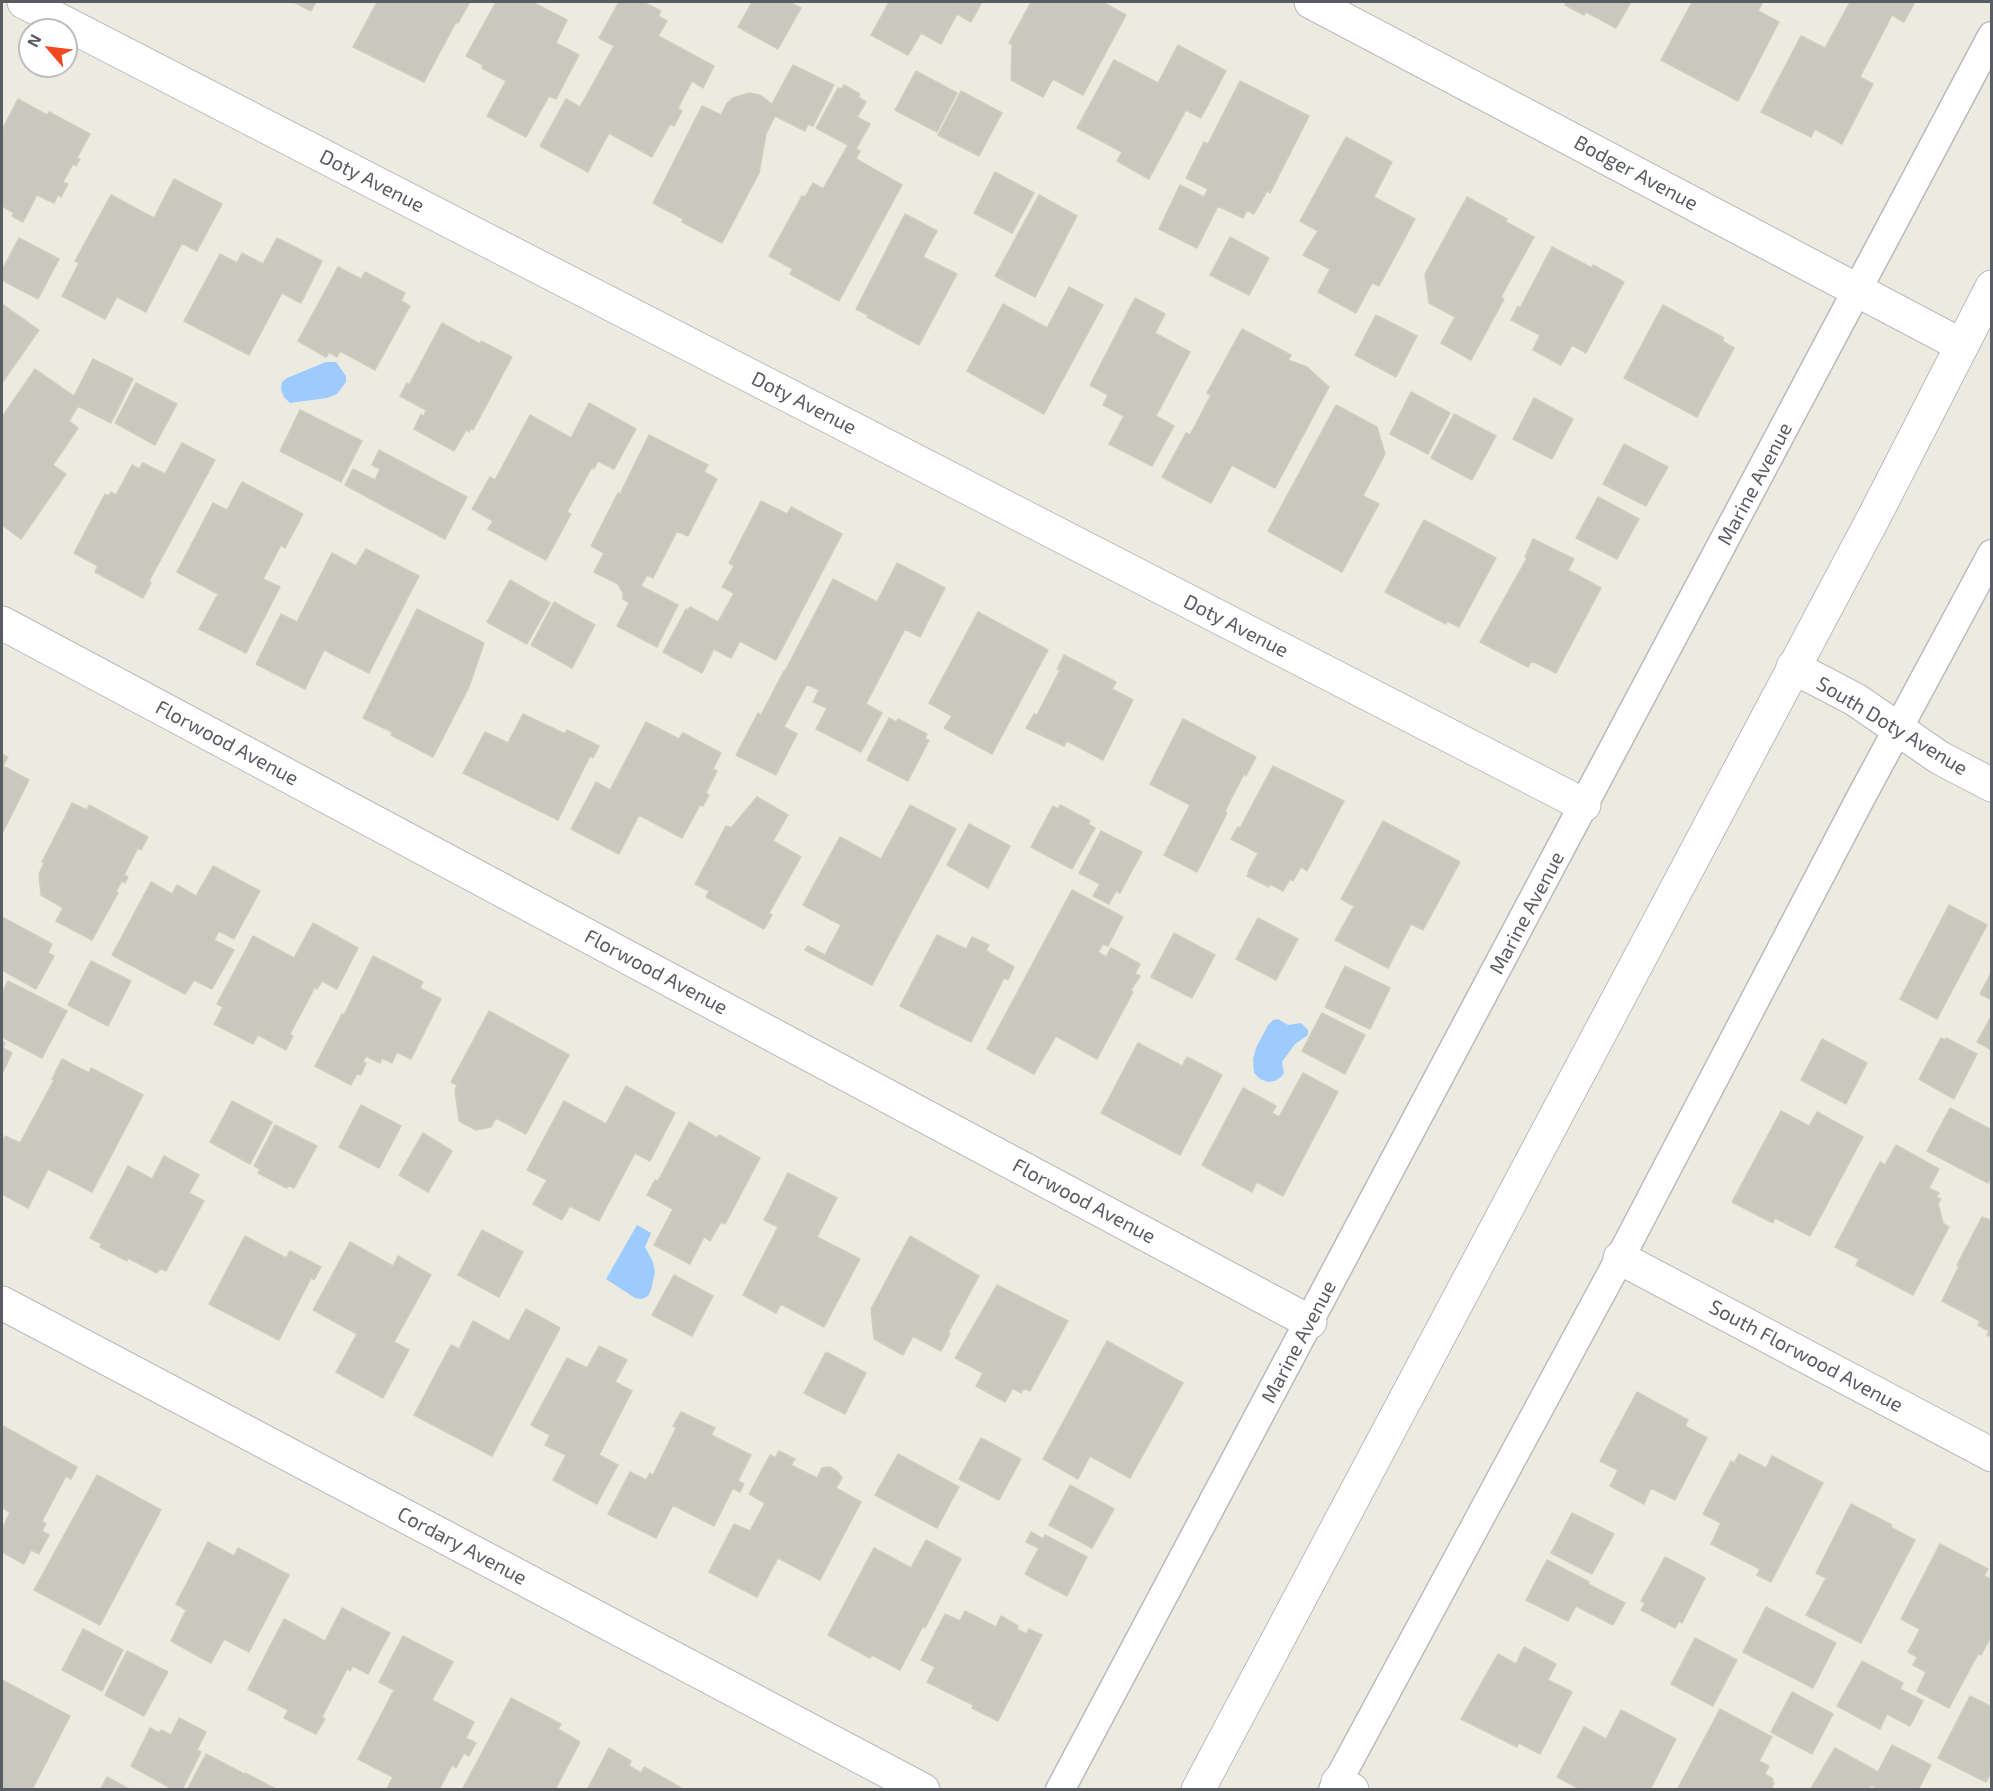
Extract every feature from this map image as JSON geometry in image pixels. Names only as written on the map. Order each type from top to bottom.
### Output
[{"type":"street","name":"Doty Avenue","points":[[24,2],[1584,805]]},
{"type":"street","name":"Bodger Avenue","points":[[1311,2],[1961,345]]},
{"type":"street","points":[[1198,1790],[1874,517],[1992,287]]},
{"type":"street","name":"Florwood Avenue","points":[[2,623],[1310,1322]]},
{"type":"street","name":"South Doty Avenue","points":[[1793,667],[1856,700],[1940,758],[1992,785]]},
{"type":"street","name":"South Florwood Avenue","points":[[1620,1258],[1992,1455]]},
{"type":"street","name":"Cordary Avenue","points":[[2,1303],[923,1790]]},
{"type":"lane","name":"Marine Avenue","points":[[1060,1790],[1992,36]]},
{"type":"lane","points":[[1341,1787],[1897,730],[1992,554]]},
{"type":"water","points":[[326,362],[336,362],[346,376],[346,382],[337,394],[327,398],[290,403],[284,397],[281,390],[282,382]]},
{"type":"water","points":[[1278,1019],[1288,1025],[1301,1023],[1308,1030],[1308,1035],[1295,1044],[1282,1062],[1284,1073],[1281,1077],[1268,1082],[1260,1079],[1254,1073],[1253,1059],[1268,1025]]},
{"type":"water","points":[[637,1225],[651,1233],[645,1247],[653,1262],[655,1272],[651,1290],[648,1296],[642,1299],[635,1298],[606,1279]]},
{"type":"building","points":[[294,2],[316,2],[311,11]]},
{"type":"building","points":[[377,2],[470,2],[458,23],[456,22],[424,82],[353,47]]},
{"type":"building","points":[[496,2],[532,2],[567,20],[556,43],[579,55],[556,99],[549,96],[526,137],[487,116],[506,81],[466,56]]},
{"type":"building","points":[[619,2],[643,2],[661,11],[658,16],[667,21],[658,36],[714,66],[703,88],[692,81],[678,108],[682,111],[674,126],[670,124],[652,157],[609,133],[588,172],[540,146],[566,99],[580,107],[614,46],[599,38]]},
{"type":"building","points":[[752,2],[789,2],[801,8],[778,49],[738,27]]},
{"type":"building","points":[[889,2],[982,2],[971,22],[957,14],[941,44],[921,33],[908,55],[871,35]]},
{"type":"building","points":[[1031,2],[1102,2],[1126,15],[1083,95],[1053,79],[1043,97],[1011,80],[1012,45],[1009,43]]},
{"type":"building","points":[[1566,2],[1631,2],[1616,28],[1586,12],[1584,15],[1565,5]]},
{"type":"building","points":[[1692,2],[1763,2],[1758,11],[1779,22],[1738,101],[1661,60]]},
{"type":"building","points":[[1850,2],[1915,2],[1904,22],[1892,15],[1860,77],[1873,84],[1842,144],[1815,129],[1811,137],[1761,112],[1801,36],[1825,48]]},
{"type":"building","points":[[1178,45],[1226,71],[1201,118],[1186,110],[1149,179],[1117,161],[1122,152],[1077,128],[1114,60],[1158,83]]},
{"type":"building","points":[[793,65],[834,85],[813,126],[808,124],[805,131],[775,116],[766,134],[759,173],[722,243],[682,222],[683,219],[653,203],[702,106],[721,115],[727,103],[733,98],[749,93],[760,95],[772,104]]},
{"type":"building","points":[[916,71],[957,93],[937,132],[895,110]]},
{"type":"building","points":[[1240,81],[1309,116],[1270,193],[1267,191],[1254,214],[1247,210],[1243,218],[1218,206],[1197,248],[1159,229],[1180,185],[1204,197],[1208,189],[1186,178],[1204,142],[1208,144]]},
{"type":"building","points":[[844,85],[860,94],[858,97],[866,102],[857,117],[870,124],[856,149],[860,151],[856,159],[902,185],[839,301],[790,274],[793,269],[769,256],[802,196],[805,197],[813,183],[823,189],[848,145],[816,128],[838,88],[842,89]]},
{"type":"building","points":[[961,91],[1002,113],[979,156],[938,135]]},
{"type":"building","points":[[18,99],[47,115],[49,112],[90,134],[77,158],[80,159],[76,166],[73,164],[63,182],[68,184],[61,197],[58,195],[54,203],[37,195],[23,222],[12,216],[14,213],[2,206],[2,130]]},
{"type":"building","points":[[1346,137],[1392,162],[1374,197],[1415,219],[1379,286],[1372,283],[1356,313],[1318,292],[1330,269],[1303,255],[1318,231],[1300,221]]},
{"type":"building","points":[[995,172],[1034,193],[1012,233],[974,213]]},
{"type":"building","points":[[174,179],[222,204],[197,251],[182,243],[146,312],[117,297],[105,319],[62,296],[79,263],[75,261],[111,195],[154,218]]},
{"type":"building","points":[[1039,195],[1077,216],[1035,297],[995,276]]},
{"type":"building","points":[[1467,197],[1534,237],[1501,297],[1504,299],[1471,360],[1441,343],[1455,317],[1429,303],[1425,274]]},
{"type":"building","points":[[905,214],[937,231],[923,257],[957,274],[919,345],[856,309]]},
{"type":"building","points":[[1230,237],[1269,258],[1249,295],[1210,275]]},
{"type":"building","points":[[19,238],[59,259],[38,299],[2,280],[2,270]]},
{"type":"building","points":[[277,238],[322,261],[301,303],[282,293],[249,355],[184,321],[220,254],[237,263],[242,253],[263,264]]},
{"type":"building","points":[[1552,247],[1624,282],[1586,353],[1572,345],[1561,365],[1533,350],[1540,335],[1511,320],[1518,306],[1520,308]]},
{"type":"building","points":[[338,267],[361,279],[365,272],[405,293],[401,301],[410,306],[375,370],[340,351],[337,357],[329,352],[326,357],[298,341]]},
{"type":"building","points":[[1069,287],[1103,305],[1044,414],[967,371],[1003,304],[1047,328]]},
{"type":"building","points":[[1135,298],[1165,314],[1155,333],[1190,352],[1156,416],[1174,426],[1152,466],[1109,444],[1124,416],[1103,405],[1108,395],[1090,385]]},
{"type":"building","points":[[2,304],[39,330],[2,383]]},
{"type":"building","points":[[1663,305],[1724,338],[1722,341],[1734,348],[1697,417],[1624,378]]},
{"type":"building","points":[[1376,315],[1417,336],[1396,377],[1355,355]]},
{"type":"building","points":[[442,323],[480,344],[481,341],[512,357],[473,430],[471,428],[469,432],[466,430],[454,451],[414,429],[421,414],[424,416],[426,410],[400,396],[407,383],[409,385]]},
{"type":"building","points":[[1242,329],[1291,355],[1288,360],[1307,367],[1329,387],[1275,488],[1232,465],[1211,503],[1162,477],[1186,433],[1190,435],[1211,395],[1207,393]]},
{"type":"building","points":[[93,359],[133,379],[111,423],[78,406],[69,421],[78,428],[53,465],[66,474],[21,539],[2,525],[2,417],[35,369],[74,396]]},
{"type":"building","points":[[136,383],[177,404],[155,445],[115,423]]},
{"type":"building","points":[[1411,392],[1450,413],[1428,454],[1390,434]]},
{"type":"building","points":[[1534,398],[1573,419],[1552,459],[1513,439]]},
{"type":"building","points":[[589,403],[636,429],[614,469],[598,461],[594,469],[592,467],[567,512],[571,514],[546,560],[488,529],[493,521],[472,509],[490,477],[495,480],[530,415],[571,438]]},
{"type":"building","points":[[1336,405],[1377,427],[1385,454],[1363,496],[1379,504],[1342,572],[1268,531]]},
{"type":"building","points":[[300,410],[362,441],[341,482],[280,451]]},
{"type":"building","points":[[1454,414],[1496,436],[1472,480],[1431,458]]},
{"type":"building","points":[[649,435],[708,465],[704,472],[717,479],[688,536],[677,531],[653,578],[647,575],[641,586],[678,605],[657,647],[617,626],[629,603],[623,599],[623,593],[618,584],[594,572],[604,553],[591,546]]},
{"type":"building","points":[[182,443],[215,460],[149,581],[151,583],[143,598],[95,572],[98,566],[74,553],[105,494],[108,496],[111,492],[116,495],[132,465],[139,469],[143,463],[165,474]]},
{"type":"building","points":[[1624,444],[1668,467],[1646,506],[1603,484]]},
{"type":"building","points":[[379,450],[467,497],[445,539],[345,485],[353,469],[375,480],[380,469],[372,465]]},
{"type":"building","points":[[242,482],[303,514],[285,548],[281,545],[263,579],[280,587],[246,653],[199,629],[218,594],[177,572],[213,503],[227,510]]},
{"type":"building","points":[[1598,497],[1639,519],[1617,559],[1576,538]]},
{"type":"building","points":[[761,501],[787,514],[791,507],[842,534],[776,660],[740,641],[731,658],[714,649],[702,673],[663,652],[686,609],[690,607],[718,622],[734,593],[722,587],[734,566],[729,563]]},
{"type":"building","points":[[1424,520],[1496,558],[1459,627],[1447,621],[1446,624],[1385,592]]},
{"type":"building","points":[[1533,539],[1574,559],[1568,570],[1601,588],[1556,673],[1532,661],[1528,667],[1480,642],[1527,558],[1525,557]]},
{"type":"building","points":[[366,549],[419,576],[369,673],[324,650],[305,689],[256,664],[281,614],[297,622],[332,553],[356,566]]},
{"type":"building","points":[[897,563],[945,588],[920,637],[905,629],[866,704],[882,713],[861,752],[816,729],[827,708],[813,702],[819,690],[807,684],[784,727],[797,734],[776,775],[736,755],[758,713],[761,715],[833,579],[877,602]]},
{"type":"building","points":[[510,580],[550,603],[527,644],[487,622]]},
{"type":"building","points":[[554,602],[595,625],[572,668],[531,645]]},
{"type":"building","points":[[417,609],[484,643],[469,687],[433,757],[391,735],[392,732],[363,718]]},
{"type":"building","points":[[978,612],[1048,650],[992,754],[944,728],[952,716],[929,703]]},
{"type":"building","points":[[1064,655],[1116,682],[1112,689],[1133,700],[1103,760],[1067,741],[1064,746],[1026,728],[1034,714],[1037,715],[1060,670],[1057,669]]},
{"type":"building","points":[[523,714],[565,734],[567,730],[599,746],[593,758],[590,756],[558,820],[463,773],[485,732],[508,743]]},
{"type":"building","points":[[889,718],[896,722],[898,719],[927,734],[925,739],[929,740],[908,781],[867,760]]},
{"type":"building","points":[[1183,719],[1256,757],[1246,776],[1244,774],[1225,811],[1227,813],[1197,872],[1164,855],[1190,805],[1150,784]]},
{"type":"building","points":[[646,722],[679,739],[683,733],[721,753],[713,769],[717,771],[706,793],[709,795],[703,806],[700,805],[682,838],[639,815],[619,854],[571,829],[596,782],[610,790]]},
{"type":"building","points":[[2,754],[8,757],[3,766],[29,780],[2,834]]},
{"type":"building","points":[[1273,766],[1344,801],[1307,871],[1301,867],[1293,881],[1290,879],[1283,891],[1247,876],[1258,853],[1231,839],[1238,827],[1240,828]]},
{"type":"building","points":[[757,797],[788,815],[773,841],[801,857],[769,913],[772,915],[764,929],[706,897],[709,891],[695,884],[726,826],[731,828]]},
{"type":"building","points":[[72,803],[87,810],[89,805],[148,837],[141,850],[138,848],[124,875],[128,877],[125,883],[122,881],[116,891],[118,893],[92,940],[56,921],[63,908],[41,895],[39,874],[44,863],[42,862]]},
{"type":"building","points":[[910,805],[956,829],[872,985],[805,950],[808,946],[825,955],[841,925],[803,905],[840,837],[881,859]]},
{"type":"building","points":[[1060,805],[1090,821],[1088,824],[1095,828],[1072,869],[1031,847],[1053,806],[1058,809]]},
{"type":"building","points":[[1383,821],[1460,862],[1423,930],[1411,924],[1388,968],[1335,940],[1354,906],[1341,899]]},
{"type":"building","points":[[969,824],[1010,846],[988,888],[947,865]]},
{"type":"building","points":[[1101,831],[1142,852],[1120,893],[1116,891],[1109,904],[1093,896],[1100,884],[1079,873]]},
{"type":"building","points":[[213,866],[260,891],[234,939],[219,931],[214,940],[234,950],[212,989],[194,980],[185,994],[112,955],[151,882],[172,894],[177,885],[196,896]]},
{"type":"building","points":[[1072,890],[1123,917],[1108,946],[1103,944],[1098,952],[1106,957],[1111,948],[1140,964],[1135,974],[1140,976],[1097,1059],[1056,1036],[1034,1074],[987,1049]]},
{"type":"building","points":[[1949,905],[1987,925],[1937,1019],[1900,999]]},
{"type":"building","points":[[2,917],[52,944],[48,953],[54,956],[36,989],[2,970]]},
{"type":"building","points":[[1258,918],[1298,939],[1276,980],[1236,959]]},
{"type":"building","points":[[313,923],[358,948],[337,989],[322,981],[317,989],[315,987],[290,1034],[293,1036],[286,1050],[258,1035],[253,1044],[214,1024],[223,1007],[217,1004],[253,936],[294,958]]},
{"type":"building","points":[[1174,933],[1215,955],[1192,998],[1151,977]]},
{"type":"building","points":[[937,935],[966,949],[972,937],[989,945],[986,951],[1014,967],[1008,980],[1004,978],[971,1042],[900,1006]]},
{"type":"building","points":[[373,956],[423,982],[420,988],[441,999],[411,1059],[397,1052],[392,1063],[382,1058],[380,1063],[366,1056],[361,1075],[357,1074],[351,1085],[315,1066],[342,1014],[344,1015]]},
{"type":"building","points":[[91,961],[131,981],[108,1026],[68,1005]]},
{"type":"building","points":[[1345,966],[1390,988],[1370,1029],[1325,1007]]},
{"type":"building","points":[[1992,971],[1992,1000],[1980,994]]},
{"type":"building","points":[[8,981],[67,1011],[42,1058],[2,1037],[2,993]]},
{"type":"building","points":[[489,1011],[569,1055],[526,1134],[496,1118],[491,1127],[476,1130],[459,1121],[455,1090],[457,1085],[451,1082]]},
{"type":"building","points":[[1322,1013],[1365,1035],[1345,1074],[1302,1051]]},
{"type":"building","points":[[1992,1015],[1992,1050],[1977,1042]]},
{"type":"building","points":[[1941,1038],[1945,1040],[1946,1038],[1977,1054],[1954,1099],[1919,1079]]},
{"type":"building","points":[[1822,1039],[1867,1063],[1846,1104],[1801,1080]]},
{"type":"building","points":[[2,1041],[5,1043],[3,1048],[12,1053],[2,1074]]},
{"type":"building","points":[[1138,1043],[1182,1066],[1187,1057],[1222,1075],[1180,1155],[1101,1113]]},
{"type":"building","points":[[62,1059],[89,1073],[91,1068],[143,1095],[92,1192],[48,1169],[28,1208],[2,1194],[2,1142],[5,1136],[20,1143],[54,1080],[52,1079]]},
{"type":"building","points":[[1303,1073],[1338,1092],[1283,1196],[1257,1182],[1252,1192],[1202,1165],[1243,1088],[1276,1106],[1272,1113],[1279,1117]]},
{"type":"building","points":[[626,1086],[675,1113],[650,1161],[635,1153],[599,1221],[570,1206],[562,1220],[533,1204],[547,1180],[527,1170],[564,1101],[606,1124]]},
{"type":"building","points":[[232,1101],[272,1122],[250,1164],[210,1142]]},
{"type":"building","points":[[361,1105],[401,1126],[379,1168],[339,1147]]},
{"type":"building","points":[[1950,1108],[1992,1130],[1992,1176],[1988,1183],[1927,1151]]},
{"type":"building","points":[[1781,1111],[1809,1126],[1817,1112],[1863,1137],[1810,1236],[1775,1218],[1773,1223],[1732,1202]]},
{"type":"building","points":[[689,1122],[717,1138],[719,1135],[760,1158],[725,1224],[721,1222],[710,1241],[704,1237],[690,1264],[654,1245],[673,1209],[647,1195],[655,1180],[658,1181]]},
{"type":"building","points":[[275,1125],[317,1146],[294,1188],[288,1185],[287,1188],[258,1173],[260,1169],[254,1166]]},
{"type":"building","points":[[423,1133],[452,1151],[428,1192],[399,1175]]},
{"type":"building","points":[[1896,1145],[1939,1169],[1929,1188],[1939,1193],[1936,1197],[1941,1199],[1938,1203],[1943,1223],[1949,1227],[1913,1295],[1856,1265],[1859,1259],[1835,1247],[1880,1162],[1885,1165]]},
{"type":"building","points":[[164,1156],[199,1175],[189,1193],[204,1201],[166,1271],[160,1268],[157,1273],[100,1247],[102,1244],[90,1238],[128,1166],[152,1179]]},
{"type":"building","points":[[788,1173],[837,1198],[817,1237],[860,1259],[824,1327],[781,1304],[776,1313],[743,1295],[778,1227],[764,1220]]},
{"type":"building","points":[[1982,1217],[1992,1221],[1992,1337],[1987,1335],[1989,1331],[1978,1325],[1980,1321],[1942,1301],[1959,1266],[1957,1265]]},
{"type":"building","points":[[482,1230],[523,1252],[499,1297],[458,1275]]},
{"type":"building","points":[[245,1236],[286,1258],[290,1251],[321,1267],[314,1280],[311,1278],[279,1340],[209,1304]]},
{"type":"building","points":[[910,1236],[979,1276],[948,1333],[950,1334],[941,1351],[913,1336],[903,1355],[874,1339],[871,1309]]},
{"type":"building","points":[[350,1242],[393,1266],[398,1256],[431,1275],[394,1342],[409,1350],[383,1398],[336,1372],[357,1334],[313,1310]]},
{"type":"building","points":[[674,1275],[713,1296],[692,1336],[652,1315]]},
{"type":"building","points":[[997,1285],[1068,1321],[1030,1391],[1024,1388],[1021,1393],[1013,1388],[1005,1402],[976,1386],[983,1373],[955,1358]]},
{"type":"building","points":[[526,1309],[560,1328],[492,1456],[414,1415],[451,1345],[459,1349],[473,1321],[509,1341]]},
{"type":"building","points":[[1107,1341],[1183,1383],[1130,1478],[1090,1456],[1078,1479],[1043,1459]]},
{"type":"building","points":[[599,1346],[627,1360],[615,1382],[632,1391],[599,1455],[618,1465],[597,1504],[553,1480],[566,1455],[545,1445],[550,1435],[531,1425],[567,1358],[587,1368]]},
{"type":"building","points":[[826,1352],[866,1373],[845,1414],[804,1393]]},
{"type":"building","points":[[1637,1392],[1688,1420],[1685,1426],[1707,1438],[1675,1500],[1651,1488],[1644,1504],[1610,1486],[1618,1470],[1600,1461]]},
{"type":"building","points":[[681,1412],[715,1428],[711,1435],[751,1455],[738,1481],[744,1484],[740,1492],[733,1488],[714,1526],[673,1505],[656,1538],[608,1514],[630,1472],[646,1480],[650,1473],[653,1475],[676,1428],[673,1426]]},
{"type":"building","points":[[3,1426],[77,1467],[71,1479],[66,1476],[42,1521],[46,1524],[42,1531],[49,1535],[39,1554],[31,1550],[24,1564],[2,1552],[2,1529],[10,1512],[2,1508]]},
{"type":"building","points":[[981,1438],[1021,1459],[999,1500],[959,1479]]},
{"type":"building","points":[[779,1451],[795,1459],[791,1465],[817,1478],[822,1468],[830,1467],[842,1478],[836,1488],[861,1502],[820,1580],[778,1558],[757,1597],[709,1572],[734,1524],[750,1531],[765,1503],[749,1494],[770,1455],[775,1458]]},
{"type":"building","points":[[898,1454],[959,1487],[937,1528],[875,1495]]},
{"type":"building","points":[[1739,1454],[1766,1468],[1772,1456],[1823,1483],[1771,1582],[1757,1575],[1760,1569],[1711,1544],[1721,1523],[1703,1514],[1731,1461],[1734,1463]]},
{"type":"building","points":[[97,1475],[161,1510],[100,1625],[34,1590]]},
{"type":"building","points":[[1070,1485],[1114,1509],[1092,1548],[1049,1525]]},
{"type":"building","points":[[1851,1504],[1915,1540],[1861,1643],[1806,1615],[1826,1578],[1816,1573]]},
{"type":"building","points":[[1572,1513],[1614,1534],[1592,1574],[1551,1553]]},
{"type":"building","points":[[1031,1532],[1043,1539],[1045,1535],[1087,1557],[1067,1596],[1025,1574],[1039,1548],[1026,1542]]},
{"type":"building","points":[[926,1540],[961,1559],[900,1670],[872,1655],[870,1658],[828,1635],[874,1548],[911,1568]]},
{"type":"building","points":[[208,1542],[234,1556],[238,1548],[289,1575],[249,1652],[224,1639],[211,1663],[171,1641],[186,1610],[176,1604]]},
{"type":"building","points":[[1940,1544],[1988,1569],[1984,1576],[1992,1580],[1992,1635],[1981,1655],[1978,1654],[1949,1708],[1917,1691],[1926,1672],[1913,1665],[1917,1657],[1908,1652],[1920,1629],[1901,1619]]},
{"type":"building","points":[[1665,1557],[1705,1578],[1682,1623],[1679,1621],[1675,1628],[1641,1610],[1645,1603],[1641,1601]]},
{"type":"building","points":[[1547,1560],[1625,1603],[1613,1625],[1576,1606],[1568,1621],[1526,1600]]},
{"type":"building","points":[[1766,1607],[1836,1643],[1813,1688],[1743,1652]]},
{"type":"building","points":[[342,1608],[390,1633],[368,1674],[353,1666],[350,1671],[347,1669],[322,1717],[325,1719],[316,1734],[284,1718],[288,1710],[248,1689],[284,1619],[325,1641]]},
{"type":"building","points":[[965,1611],[996,1627],[1001,1616],[1018,1626],[1017,1629],[1026,1634],[1029,1629],[1042,1635],[998,1721],[972,1708],[973,1705],[927,1682],[935,1667],[921,1660],[945,1614],[960,1621]]},
{"type":"building","points":[[83,1629],[123,1650],[102,1691],[62,1670]]},
{"type":"building","points":[[403,1636],[453,1662],[432,1700],[474,1722],[466,1738],[476,1743],[469,1756],[464,1753],[456,1768],[452,1765],[439,1790],[386,1790],[393,1777],[358,1759],[394,1690],[379,1682]]},
{"type":"building","points":[[1695,1638],[1737,1660],[1713,1706],[1671,1684]]},
{"type":"building","points":[[1524,1647],[1556,1664],[1548,1680],[1572,1692],[1540,1754],[1519,1743],[1517,1747],[1461,1719],[1498,1654],[1516,1664]]},
{"type":"building","points":[[127,1651],[168,1672],[144,1716],[105,1695]]},
{"type":"building","points":[[1862,1661],[1903,1683],[1900,1689],[1923,1701],[1910,1726],[1887,1714],[1880,1729],[1837,1706]]},
{"type":"building","points":[[2,1680],[70,1716],[32,1790],[2,1790]]},
{"type":"building","points":[[1792,1692],[1833,1714],[1812,1754],[1771,1732]]},
{"type":"building","points":[[1970,1696],[1992,1707],[1992,1771],[1986,1782],[1938,1758]]},
{"type":"building","points":[[511,1698],[561,1724],[558,1729],[580,1742],[555,1790],[462,1790]]},
{"type":"building","points":[[1720,1709],[1772,1737],[1759,1761],[1769,1766],[1765,1774],[1773,1779],[1771,1790],[1677,1790]]},
{"type":"building","points":[[1621,1710],[1676,1739],[1650,1790],[1582,1790],[1557,1777],[1584,1727],[1606,1739]]},
{"type":"building","points":[[179,1718],[206,1732],[197,1750],[201,1752],[182,1790],[174,1790],[131,1766],[150,1728],[159,1733],[161,1730],[171,1735]]},
{"type":"building","points":[[1892,1745],[1931,1765],[1918,1790],[1879,1790],[1871,1785],[1869,1790],[1810,1790],[1835,1748],[1878,1772]]},
{"type":"building","points":[[609,1748],[631,1761],[629,1766],[641,1773],[644,1767],[685,1790],[587,1790]]},
{"type":"building","points":[[206,1754],[244,1774],[276,1789],[187,1790]]},
{"type":"building","points":[[107,1777],[131,1790],[100,1790]]}]
